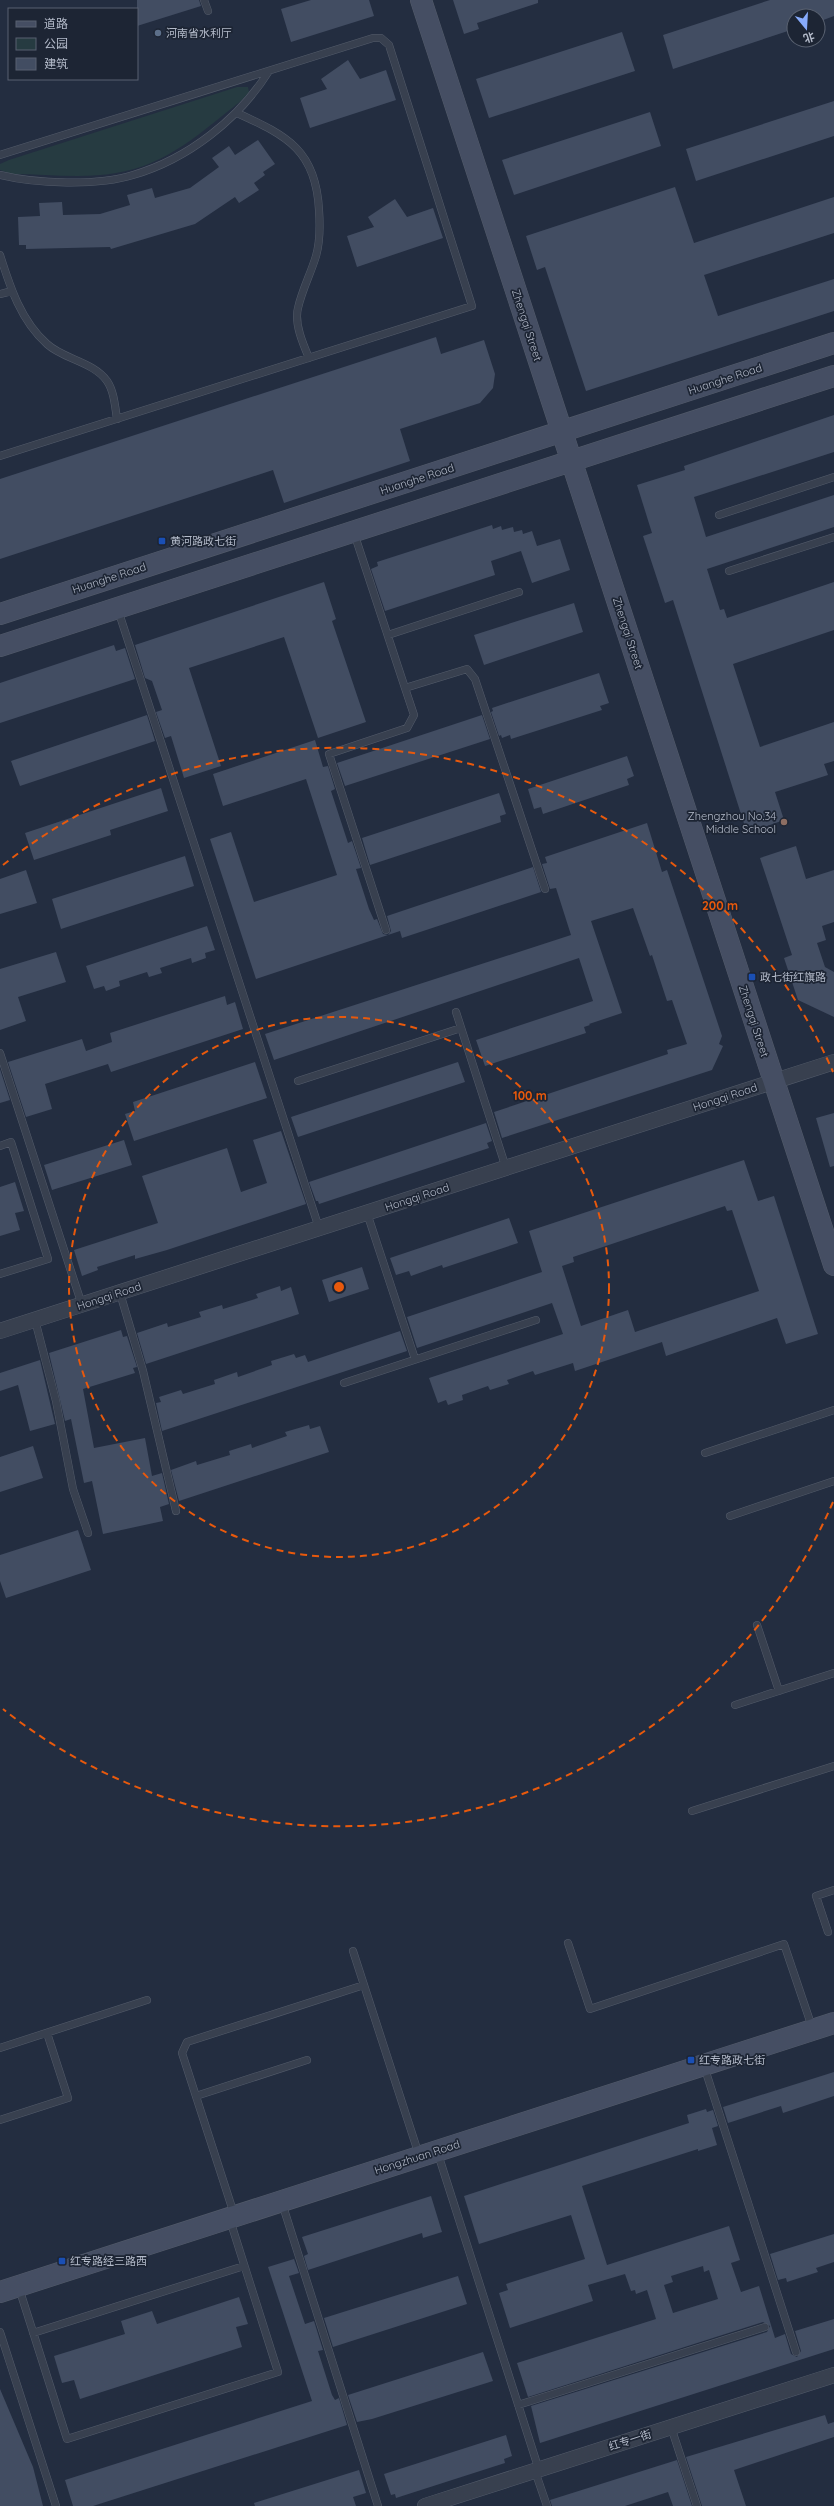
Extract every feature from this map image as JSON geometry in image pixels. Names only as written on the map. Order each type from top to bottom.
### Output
[{"type":"street","name":"Zhengqi Street","points":[[421,0],[834,1265]]},
{"type":"street","name":"Huanghe Road","points":[[0,614],[834,343]]},
{"type":"street","points":[[0,646],[834,376]]},
{"type":"street","name":"Hongqi Road","points":[[0,1331],[834,1062]]},
{"type":"street","name":"Hongzhuan Road","points":[[9,2289],[834,2023]]},
{"type":"street","name":"红专一街","points":[[425,2506],[834,2375]]},
{"type":"lane","points":[[204,0],[208,11]]},
{"type":"lane","points":[[0,155],[373,38],[381,38],[389,45],[472,306],[0,456]]},
{"type":"lane","points":[[0,175],[15,179],[64,182],[113,179],[133,175],[173,158],[211,134],[237,113],[254,95],[269,71]]},
{"type":"lane","points":[[237,113],[267,127],[301,153],[310,165],[318,189],[320,220],[317,254],[297,309],[299,325],[309,358]]},
{"type":"lane","points":[[0,255],[12,291],[27,320],[47,344],[90,368],[106,380],[114,398],[117,419]]},
{"type":"lane","points":[[0,294],[12,291]]},
{"type":"lane","points":[[719,515],[834,477]]},
{"type":"lane","points":[[354,532],[414,716],[407,728],[329,754],[386,930]]},
{"type":"lane","points":[[729,571],[834,537]]},
{"type":"lane","points":[[388,635],[519,592]]},
{"type":"lane","points":[[118,608],[319,1228]]},
{"type":"lane","points":[[405,688],[455,672],[467,669],[470,671],[475,680],[545,889]]},
{"type":"lane","points":[[456,1012],[506,1168]]},
{"type":"lane","points":[[298,1080],[462,1028]]},
{"type":"lane","points":[[0,1053],[82,1305]]},
{"type":"lane","points":[[0,1146],[11,1142],[48,1259],[0,1274]]},
{"type":"lane","points":[[367,1213],[415,1360]]},
{"type":"lane","points":[[120,1293],[143,1371],[176,1511]]},
{"type":"lane","points":[[34,1320],[56,1401],[73,1489],[88,1533]]},
{"type":"lane","points":[[344,1382],[536,1320]]},
{"type":"lane","points":[[705,1453],[834,1410]]},
{"type":"lane","points":[[730,1516],[834,1481]]},
{"type":"lane","points":[[757,1625],[779,1691]]},
{"type":"lane","points":[[735,1705],[834,1673]]},
{"type":"lane","points":[[692,1812],[834,1766]]},
{"type":"lane","points":[[828,1932],[816,1896],[834,1890]]},
{"type":"lane","points":[[568,1943],[590,2009],[784,1944],[812,2030]]},
{"type":"lane","points":[[353,1951],[364,1985],[428,2154],[518,2405],[547,2506]]},
{"type":"lane","points":[[9,2289],[33,2333],[67,2440],[278,2372],[244,2266],[232,2217],[182,2053],[187,2042],[364,1985]]},
{"type":"lane","points":[[0,2048],[147,2000]]},
{"type":"lane","points":[[0,2120],[68,2098],[47,2033]]},
{"type":"lane","points":[[196,2096],[307,2060]]},
{"type":"lane","points":[[704,2065],[796,2352]]},
{"type":"lane","points":[[282,2201],[378,2506]]},
{"type":"lane","points":[[33,2333],[244,2266]]},
{"type":"lane","points":[[518,2405],[765,2326]]},
{"type":"lane","points":[[0,2332],[56,2506]]},
{"type":"lane","points":[[671,2427],[697,2506]]},
{"type":"green space","points":[[237,87],[248,87],[249,92],[242,100],[184,145],[168,155],[134,169],[91,176],[12,174],[0,170],[0,164],[9,160]]},
{"type":"building","points":[[137,0],[199,0],[201,6],[138,26]]},
{"type":"building","points":[[311,0],[369,0],[374,16],[291,42],[281,9]]},
{"type":"building","points":[[453,0],[538,0],[538,3],[477,23],[479,29],[464,34]]},
{"type":"building","points":[[770,0],[834,0],[834,16],[826,19],[826,8],[786,8],[786,32],[673,69],[663,35]]},
{"type":"building","points":[[622,32],[635,71],[489,118],[476,79]]},
{"type":"building","points":[[348,60],[360,79],[386,70],[396,100],[310,128],[300,98],[327,89],[321,79]]},
{"type":"building","points":[[834,101],[834,136],[696,181],[686,149]]},
{"type":"building","points":[[650,112],[661,146],[514,195],[502,160]]},
{"type":"building","points":[[258,140],[275,164],[263,172],[265,175],[254,183],[259,190],[239,203],[235,197],[195,224],[111,249],[110,247],[26,249],[26,245],[19,245],[18,217],[40,216],[39,203],[62,202],[63,215],[100,214],[130,205],[127,195],[152,188],[155,198],[190,188],[219,167],[212,158],[229,146],[235,155]]},
{"type":"building","points":[[675,187],[694,243],[834,197],[834,233],[704,275],[718,316],[834,279],[834,311],[586,391],[545,267],[537,270],[526,236]]},
{"type":"building","points":[[395,199],[407,217],[433,208],[443,238],[357,267],[347,236],[374,227],[368,217]]},
{"type":"building","points":[[436,337],[441,354],[484,340],[495,374],[493,388],[480,403],[400,429],[410,461],[284,503],[273,470],[0,559],[0,479]]},
{"type":"building","points":[[834,415],[834,452],[694,497],[706,537],[834,495],[834,527],[707,569],[720,610],[724,609],[727,618],[834,582],[834,630],[733,664],[760,747],[834,722],[834,761],[824,764],[828,775],[775,792],[784,820],[747,833],[673,600],[665,603],[643,536],[652,533],[637,485],[685,470],[684,466]]},
{"type":"building","points":[[492,525],[493,529],[501,526],[502,530],[513,527],[514,532],[522,530],[523,534],[532,531],[537,546],[560,539],[570,570],[532,583],[521,551],[491,561],[495,575],[385,611],[371,569],[378,566],[377,562]]},
{"type":"building","points":[[324,582],[336,619],[332,621],[366,722],[318,738],[284,637],[189,668],[221,766],[184,778],[171,736],[165,738],[156,712],[162,710],[152,681],[145,678],[135,645]]},
{"type":"building","points":[[574,603],[583,632],[484,665],[474,635]]},
{"type":"building","points":[[114,645],[116,651],[125,648],[135,679],[0,723],[0,683]]},
{"type":"building","points":[[599,673],[609,703],[600,706],[602,710],[511,739],[510,735],[502,738],[501,735],[499,736],[491,712],[493,711],[492,708]]},
{"type":"building","points":[[147,715],[155,741],[20,786],[11,761]]},
{"type":"building","points":[[482,715],[490,739],[345,786],[337,763]]},
{"type":"building","points":[[315,740],[323,767],[328,766],[335,789],[331,791],[348,843],[352,841],[361,868],[356,869],[369,909],[374,920],[377,919],[383,934],[388,935],[256,979],[210,839],[231,832],[254,902],[337,875],[306,779],[223,806],[213,774]]},
{"type":"building","points":[[627,756],[634,776],[627,779],[629,785],[543,814],[541,807],[534,809],[528,789]]},
{"type":"building","points":[[161,788],[168,811],[110,830],[111,835],[34,860],[25,833]]},
{"type":"building","points":[[499,793],[506,814],[500,816],[501,822],[370,865],[362,838]]},
{"type":"building","points":[[647,823],[662,872],[667,870],[722,1036],[719,1044],[723,1046],[712,1070],[502,1138],[494,1112],[668,1054],[667,1050],[687,1044],[672,1000],[667,1001],[652,955],[650,956],[633,908],[591,921],[622,1013],[589,1024],[590,1025],[584,1027],[586,1033],[485,1066],[476,1040],[593,1001],[579,958],[274,1060],[265,1034],[571,935],[556,888],[550,889],[542,864],[547,863],[545,857]]},
{"type":"building","points":[[796,846],[806,879],[834,870],[834,922],[822,926],[826,940],[817,943],[825,967],[834,972],[834,1017],[798,1000],[784,958],[792,955],[760,858]]},
{"type":"building","points":[[185,856],[194,886],[61,929],[52,899]]},
{"type":"building","points":[[533,867],[541,892],[402,938],[400,931],[388,935],[391,931],[387,916]]},
{"type":"building","points":[[26,870],[37,903],[0,914],[0,879]]},
{"type":"building","points":[[207,926],[215,950],[205,953],[206,958],[192,963],[191,958],[160,968],[162,973],[149,977],[147,972],[119,981],[120,986],[106,991],[104,986],[94,989],[86,966]]},
{"type":"building","points":[[56,952],[66,982],[18,997],[26,1021],[0,1030],[0,969]]},
{"type":"building","points":[[225,996],[227,1005],[235,1002],[243,1029],[111,1072],[108,1064],[45,1084],[52,1109],[26,1117],[8,1062],[82,1039],[86,1051],[112,1042],[110,1033]]},
{"type":"building","points":[[255,1062],[267,1098],[134,1141],[125,1114],[135,1111],[133,1102]]},
{"type":"building","points":[[458,1062],[465,1082],[298,1137],[291,1117]]},
{"type":"building","points":[[0,1069],[10,1100],[0,1103]]},
{"type":"building","points":[[834,1113],[834,1166],[830,1167],[816,1118]]},
{"type":"building","points":[[486,1123],[492,1141],[487,1143],[489,1148],[319,1204],[318,1201],[316,1201],[309,1182]]},
{"type":"building","points":[[281,1131],[306,1204],[167,1250],[135,1259],[135,1255],[97,1267],[98,1270],[82,1276],[74,1250],[158,1223],[142,1176],[227,1148],[241,1192],[267,1183],[253,1140]]},
{"type":"building","points":[[124,1140],[132,1165],[52,1190],[44,1165]]},
{"type":"building","points":[[744,1160],[758,1201],[774,1196],[818,1334],[786,1344],[777,1318],[666,1356],[662,1342],[575,1371],[573,1363],[535,1375],[533,1371],[507,1380],[509,1384],[490,1390],[488,1386],[462,1395],[463,1400],[448,1405],[446,1400],[438,1403],[429,1378],[563,1334],[552,1303],[417,1348],[407,1317],[542,1272],[529,1231]],"holes":[[[725,1206],[727,1211],[732,1210],[759,1291],[635,1332],[628,1310],[581,1326],[562,1266],[574,1262],[573,1257]]]},
{"type":"building","points":[[15,1182],[24,1211],[15,1213],[20,1230],[0,1236],[0,1187]]},
{"type":"building","points":[[509,1218],[518,1243],[443,1268],[442,1265],[411,1276],[409,1271],[396,1275],[390,1258]]},
{"type":"building","points":[[362,1267],[369,1289],[329,1302],[322,1280]]},
{"type":"building","points":[[280,1286],[281,1291],[291,1287],[299,1314],[146,1364],[137,1333],[167,1323],[168,1327],[201,1317],[199,1312],[222,1305],[223,1309],[258,1298],[256,1294]]},
{"type":"building","points":[[121,1330],[123,1337],[127,1336],[137,1367],[133,1368],[135,1373],[83,1389],[94,1448],[145,1438],[152,1476],[162,1473],[169,1504],[160,1507],[163,1521],[103,1534],[92,1481],[84,1483],[71,1419],[65,1421],[49,1353]]},
{"type":"building","points":[[400,1331],[407,1351],[162,1431],[156,1403],[161,1402],[159,1397],[181,1390],[183,1394],[215,1384],[214,1380],[237,1372],[238,1377],[272,1365],[271,1361],[294,1354],[296,1358],[305,1355],[308,1362]]},
{"type":"building","points":[[40,1360],[55,1424],[30,1431],[18,1385],[0,1391],[0,1373]]},
{"type":"building","points":[[309,1425],[310,1429],[320,1426],[329,1452],[179,1501],[171,1470],[196,1461],[197,1465],[230,1455],[229,1451],[251,1444],[252,1448],[287,1436],[285,1432]]},
{"type":"building","points":[[33,1446],[43,1478],[0,1492],[0,1457]]},
{"type":"building","points":[[78,1530],[91,1570],[6,1598],[0,1581],[0,1555]]},
{"type":"building","points":[[834,2072],[834,2096],[783,2113],[781,2106],[728,2123],[723,2107]]},
{"type":"building","points":[[706,2109],[707,2112],[713,2110],[718,2126],[712,2128],[717,2145],[698,2151],[698,2149],[582,2186],[607,2265],[729,2226],[740,2260],[731,2263],[741,2292],[759,2286],[775,2338],[785,2334],[791,2354],[797,2357],[801,2351],[795,2331],[834,2319],[834,2349],[540,2443],[531,2406],[767,2332],[770,2326],[763,2322],[528,2397],[517,2363],[656,2319],[647,2290],[636,2294],[635,2290],[631,2291],[625,2274],[588,2285],[593,2301],[510,2328],[499,2293],[508,2290],[506,2284],[585,2259],[571,2215],[479,2244],[464,2196],[689,2123],[687,2115]],"holes":[[[703,2266],[704,2272],[709,2270],[718,2299],[673,2313],[664,2285],[673,2282],[671,2276]]]},
{"type":"building","points":[[431,2196],[442,2232],[423,2238],[422,2233],[308,2270],[304,2256],[308,2254],[302,2237]]},
{"type":"building","points":[[834,2234],[834,2262],[816,2268],[818,2272],[787,2282],[786,2278],[778,2280],[770,2254]]},
{"type":"building","points":[[294,2259],[299,2273],[289,2276],[305,2324],[314,2321],[323,2350],[318,2351],[332,2395],[335,2400],[339,2398],[347,2425],[93,2506],[73,2506],[65,2480],[312,2401],[268,2267]]},
{"type":"building","points":[[458,2276],[467,2304],[333,2347],[324,2318]]},
{"type":"building","points":[[239,2297],[248,2324],[236,2327],[242,2347],[80,2399],[74,2380],[62,2383],[54,2356],[125,2334],[121,2321],[152,2311],[157,2324]]},
{"type":"building","points":[[483,2352],[493,2381],[372,2419],[357,2422],[348,2395]]},
{"type":"building","points":[[0,2389],[33,2467],[43,2506],[0,2506]]},
{"type":"building","points":[[825,2415],[828,2424],[834,2422],[834,2437],[734,2470],[746,2506],[702,2506],[686,2457]]},
{"type":"building","points":[[506,2435],[512,2456],[504,2459],[505,2463],[396,2498],[395,2494],[391,2495],[384,2474]]},
{"type":"building","points":[[677,2460],[692,2506],[673,2506],[668,2492],[625,2506],[552,2506],[550,2500]]},
{"type":"building","points":[[359,2470],[366,2493],[353,2497],[356,2506],[255,2506],[254,2503]]},
{"type":"place","name":"河南省水利厅","points":[[158,33]]},
{"type":"place","name":"黄河路政七街","points":[[162,541]]},
{"type":"place","name":"Zhengzhou No.34 Middle School","points":[[784,822]]},
{"type":"place","name":"政七街红旗路","points":[[752,977]]},
{"type":"place","name":"红专路政七街","points":[[691,2060]]},
{"type":"place","name":"红专路经三路西","points":[[62,2261]]}]
